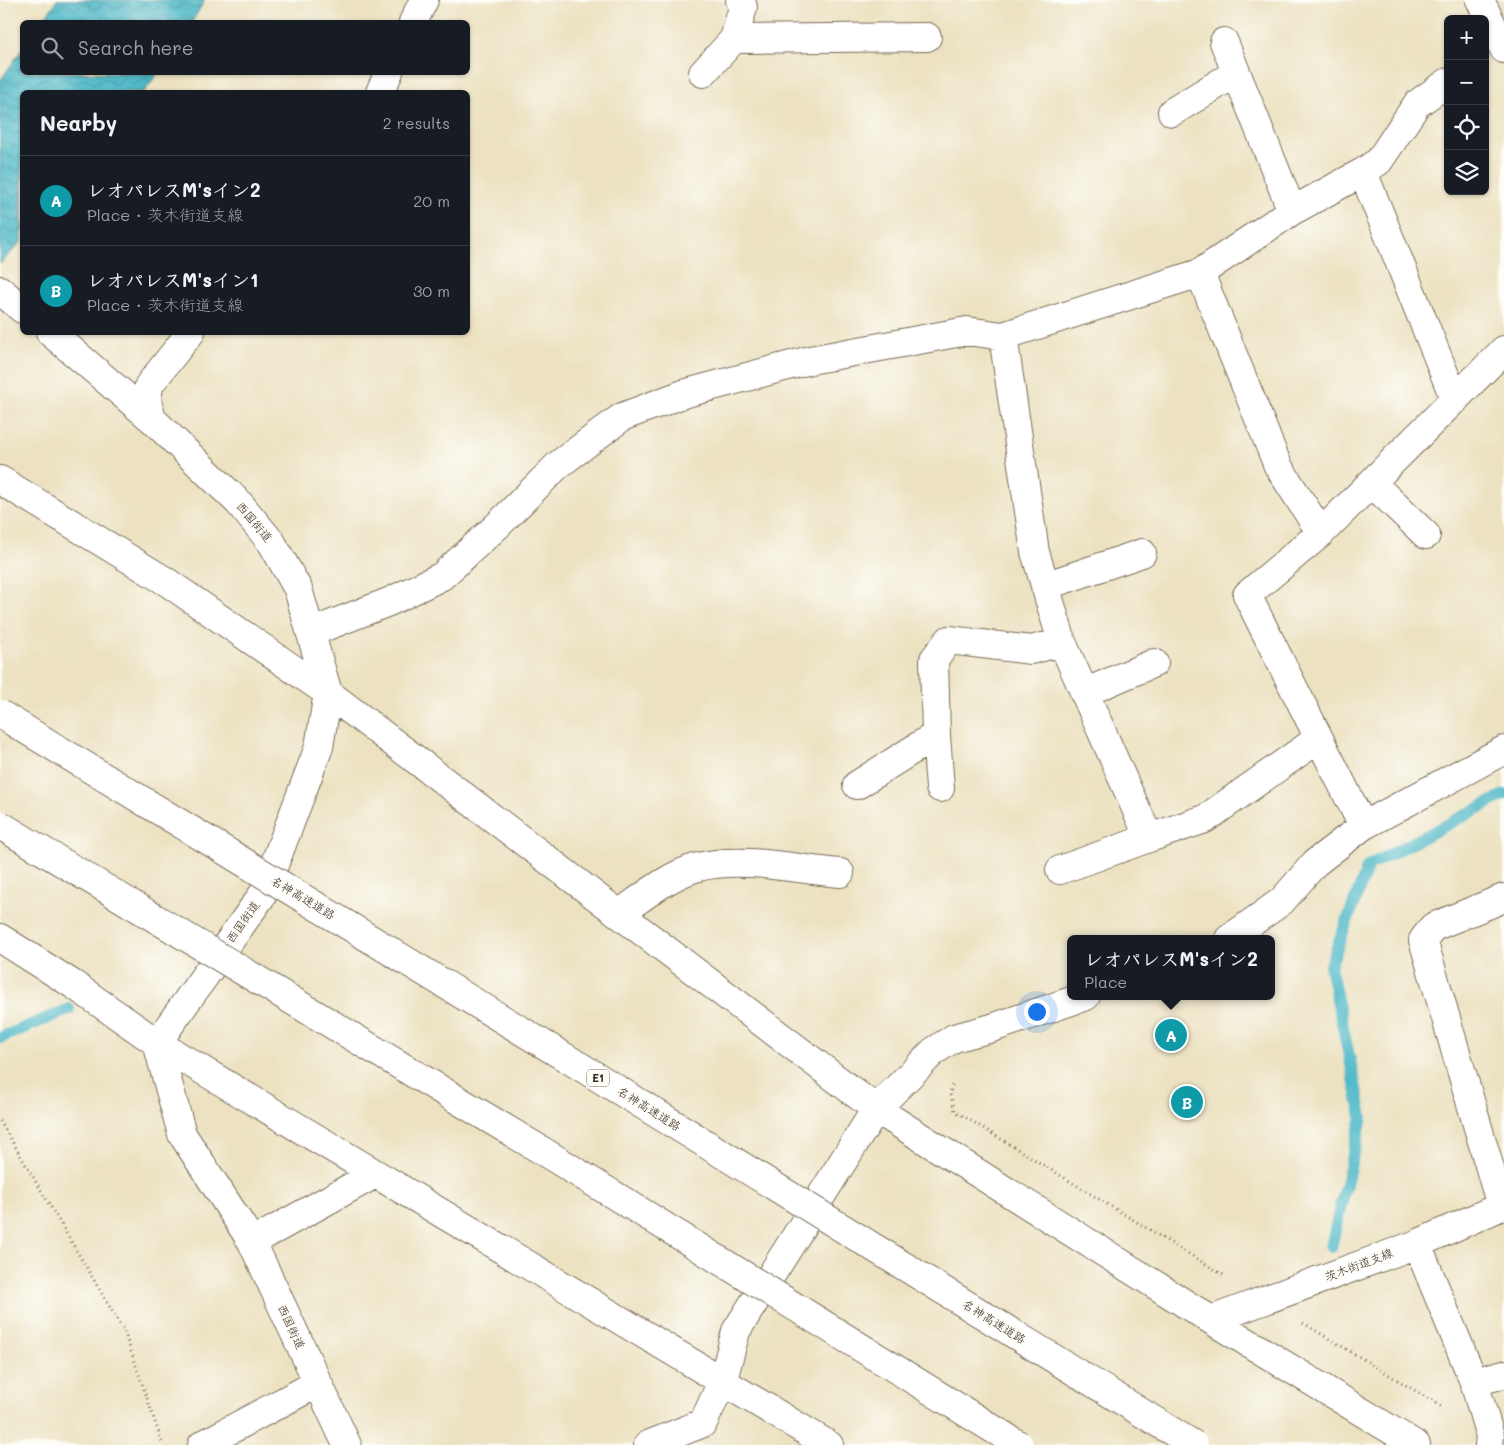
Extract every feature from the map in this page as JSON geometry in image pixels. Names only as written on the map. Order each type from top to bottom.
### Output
[{"type":"main road","points":[[414,20],[424,0]]},
{"type":"main road","points":[[703,73],[734,39],[743,7],[740,0]]},
{"type":"main road","points":[[1480,0],[1497,50]]},
{"type":"main road","points":[[734,39],[927,37]]},
{"type":"main road","points":[[1224,42],[1292,211]]},
{"type":"main road","points":[[1172,112],[1236,73]]},
{"type":"main road","points":[[381,90],[388,75]]},
{"type":"main road","points":[[312,632],[391,601],[442,576],[497,526],[558,465],[622,417],[683,394],[810,360],[967,331],[1004,336],[1200,273],[1292,211],[1363,172],[1379,160],[1417,104],[1444,85]]},
{"type":"main road","points":[[1363,172],[1456,400]]},
{"type":"main road","points":[[1200,273],[1278,466],[1321,533]]},
{"type":"main road","points":[[0,290],[20,307]]},
{"type":"main road","name":"西国街道","points":[[54,335],[152,419],[239,503],[272,543],[298,589],[312,632],[328,693],[319,747],[263,894],[157,1044],[182,1134],[252,1242],[347,1445]]},
{"type":"main road","points":[[152,419],[147,401],[149,385],[189,335]]},
{"type":"main road","points":[[1004,336],[1035,552],[1062,642],[1148,838]]},
{"type":"main road","points":[[1363,826],[1247,595],[1321,533],[1456,400],[1501,359]]},
{"type":"main road","points":[[0,480],[167,582],[328,693],[876,1108],[1211,1320],[1416,1445]]},
{"type":"main road","points":[[1372,483],[1426,535]]},
{"type":"main road","points":[[1045,586],[1142,553]]},
{"type":"main road","points":[[940,788],[936,735],[934,659],[949,640],[1031,650],[1062,642]]},
{"type":"main road","points":[[1084,693],[1154,663]]},
{"type":"main road","name":"名神高速道路","points":[[0,714],[594,1075],[1194,1445]]},
{"type":"main road","points":[[857,785],[936,735]]},
{"type":"main road","points":[[1060,870],[1205,819],[1318,739]]},
{"type":"main road","points":[[1235,935],[1282,901],[1315,863],[1363,826],[1504,750]]},
{"type":"main road","points":[[0,825],[541,1150],[1019,1445]]},
{"type":"main road","points":[[619,914],[672,878],[698,867],[733,863],[840,873]]},
{"type":"main road","points":[[1503,1206],[1422,940],[1433,927],[1504,898]]},
{"type":"main road","points":[[0,938],[82,991],[157,1044],[723,1380],[829,1445]]},
{"type":"main road","points":[[648,1445],[703,1423],[723,1380],[736,1330],[876,1108],[934,1051],[954,1038],[992,1028],[1074,1000]]},
{"type":"main road","points":[[252,1242],[375,1174]]},
{"type":"main road","name":"茨木街道支線","points":[[1211,1320],[1416,1244],[1503,1206]]},
{"type":"main road","points":[[1416,1244],[1474,1382],[1489,1440]]},
{"type":"main road","points":[[1474,1382],[1504,1374]]},
{"type":"main road","points":[[202,1445],[318,1384]]},
{"type":"path","points":[[954,1075],[950,1094],[955,1111],[1265,1300],[1489,1440]]},
{"type":"path","points":[[0,1121],[124,1331],[163,1445]]},
{"type":"water","points":[[57,0],[205,0],[193,20],[43,20]]},
{"type":"water","points":[[20,52],[20,75],[157,75],[145,90],[20,90],[20,243],[0,264],[0,81]]},
{"type":"waterway","points":[[1331,1247],[1362,1117],[1330,966],[1368,866],[1504,795]]},
{"type":"waterway","points":[[0,1038],[69,1009]]},
{"type":"place","name":"レオパレスM'sイン2","points":[[1171,1035]]},
{"type":"place","name":"レオパレスM'sイン1","points":[[1187,1102]]}]
